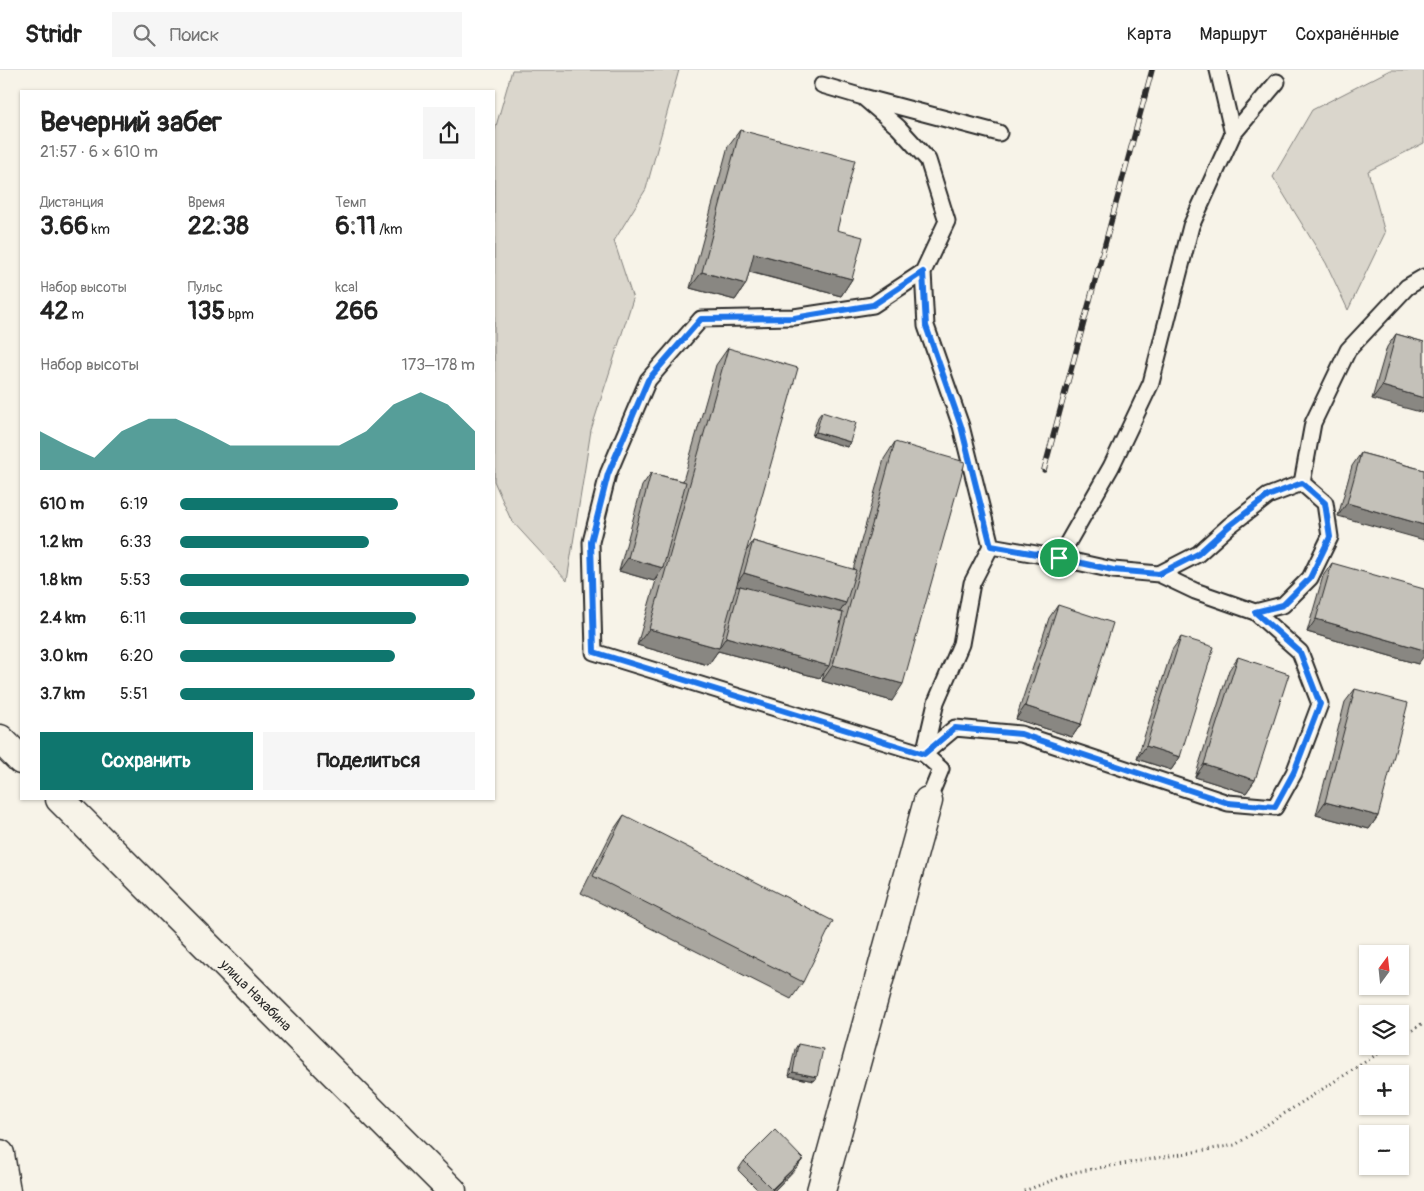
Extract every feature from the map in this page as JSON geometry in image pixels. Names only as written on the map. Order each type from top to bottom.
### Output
[{"type":"main road","points":[[0,739],[20,759]]},
{"type":"main road","name":"улица Нахабина","points":[[61,800],[452,1191]]},
{"type":"main road","points":[[822,1191],[928,801]]},
{"type":"main road","points":[[0,1154],[6,1191]]},
{"type":"lane","points":[[1218,70],[1233,134]]},
{"type":"lane","points":[[1059,558],[1110,467],[1151,383],[1191,226],[1233,134],[1277,82]]},
{"type":"lane","points":[[822,84],[863,97],[998,133]]},
{"type":"lane","points":[[863,97],[898,126],[928,160],[947,222],[923,272],[926,326],[961,426],[991,546],[972,583],[961,644],[936,702],[924,754]]},
{"type":"lane","points":[[923,272],[873,305],[794,318],[701,319],[648,380],[608,474],[591,542],[594,652],[924,754],[941,769],[928,801]]},
{"type":"lane","points":[[1302,483],[1313,423],[1348,350],[1407,287],[1424,277]]},
{"type":"lane","points":[[1159,574],[1198,554],[1229,526],[1268,496],[1302,483]]},
{"type":"lane","points":[[1255,612],[1283,605],[1310,578],[1330,537],[1325,503],[1302,483]]},
{"type":"lane","points":[[924,754],[955,728],[1021,734],[1228,803],[1275,807],[1294,772],[1320,704],[1300,652],[1255,612],[1194,590],[1159,574],[1113,570],[991,546]]},
{"type":"path","points":[[1409,1033],[1424,1022]]},
{"type":"path","points":[[1024,1191],[1075,1172],[1235,1145],[1376,1055]]},
{"type":"shaded area","points":[[512,70],[679,70],[646,189],[614,241],[633,299],[591,430],[567,581],[511,520],[495,483],[495,130]]},
{"type":"shaded area","points":[[1390,70],[1424,70],[1424,143],[1368,171],[1385,233],[1348,310],[1326,263],[1273,177],[1312,110]]},
{"type":"building","points":[[740,130],[855,160],[837,230],[863,237],[852,279],[754,253],[746,284],[702,272]]},
{"type":"building","points":[[1396,334],[1424,342],[1424,398],[1382,386]]},
{"type":"building","points":[[728,348],[798,368],[719,648],[649,629]]},
{"type":"building","points":[[822,412],[856,423],[850,442],[816,432]]},
{"type":"building","points":[[895,442],[965,462],[903,684],[833,665]]},
{"type":"building","points":[[1361,453],[1424,470],[1424,525],[1347,503]]},
{"type":"building","points":[[651,473],[686,482],[663,568],[628,558]]},
{"type":"building","points":[[753,541],[856,570],[846,603],[744,573]]},
{"type":"building","points":[[1332,563],[1424,589],[1424,650],[1316,619]]},
{"type":"building","points":[[740,586],[843,613],[829,666],[726,637]]},
{"type":"building","points":[[1058,605],[1113,623],[1081,724],[1025,706]]},
{"type":"building","points":[[1181,637],[1214,647],[1180,757],[1146,746]]},
{"type":"building","points":[[1238,657],[1289,674],[1255,780],[1204,764]]},
{"type":"building","points":[[1355,689],[1408,703],[1378,816],[1325,802]]},
{"type":"building","points":[[624,815],[833,921],[803,982],[593,876]]},
{"type":"building","points":[[798,1044],[823,1049],[817,1077],[793,1072]]},
{"type":"building","points":[[775,1130],[803,1159],[772,1189],[744,1161]]},
{"type":"railway","points":[[1044,470],[1152,70]]},
{"type":"route","points":[[923,272],[926,326],[961,426],[991,546],[1059,558],[1113,570],[1159,574],[1198,554],[1229,526],[1268,496],[1302,483],[1325,503],[1330,537],[1310,578],[1283,605],[1255,612],[1300,652],[1320,704],[1294,772],[1275,807],[1228,803],[1021,734],[955,728],[924,754],[594,652],[591,542],[608,474],[648,380],[701,319],[794,318],[873,305],[923,272]]}]
